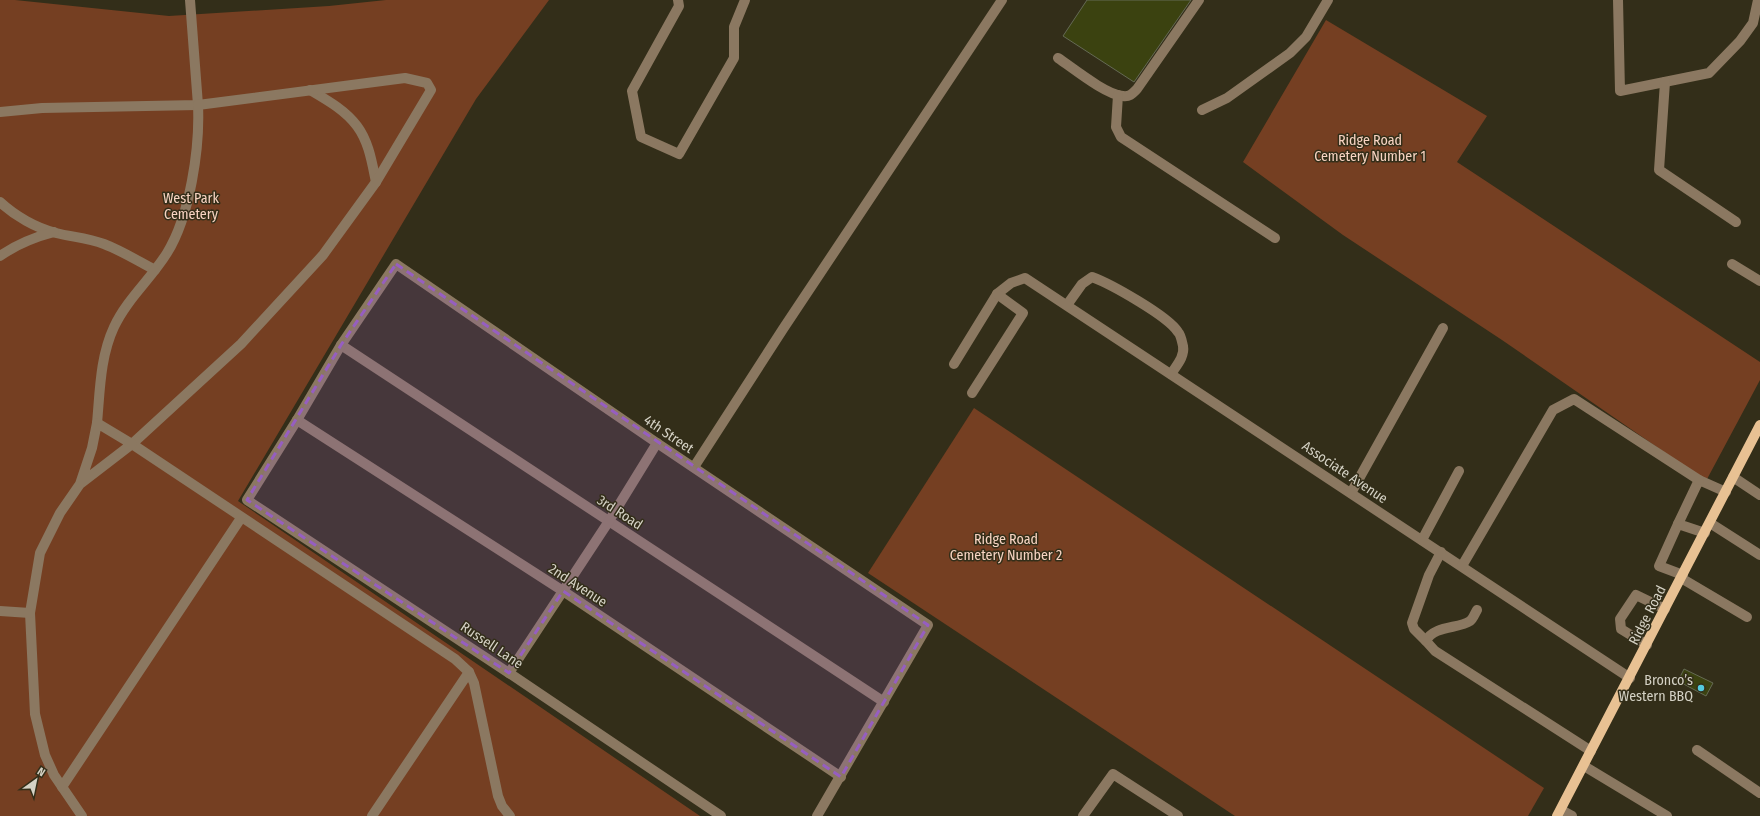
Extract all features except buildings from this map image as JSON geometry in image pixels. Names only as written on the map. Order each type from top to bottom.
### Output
[{"type":"main road","name":"Ridge Road","points":[[1559,813],[1760,426]]},
{"type":"street","points":[[82,816],[62,787],[45,755],[35,714],[30,613],[40,553],[60,513],[80,484],[92,448],[97,423],[101,373],[105,351],[114,327],[127,305],[168,253],[182,224],[189,198],[198,122],[190,0]]},
{"type":"street","points":[[678,0],[679,6],[632,91],[641,137],[679,154],[734,58],[734,27],[745,0]]},
{"type":"street","points":[[694,467],[792,315],[1002,0]]},
{"type":"street","points":[[1058,58],[1103,88],[1118,95],[1131,95],[1137,89],[1199,0]]},
{"type":"street","points":[[1202,110],[1227,98],[1290,53],[1306,37],[1328,0]]},
{"type":"street","points":[[1618,0],[1620,91],[1709,73],[1740,41],[1753,23],[1758,0]]},
{"type":"street","points":[[0,112],[42,108],[198,105],[405,78],[427,83],[431,90],[376,182],[323,255],[241,344],[132,444],[80,484]]},
{"type":"street","points":[[1665,82],[1659,170],[1736,222]]},
{"type":"street","points":[[310,90],[337,106],[357,126],[369,149],[376,182]]},
{"type":"street","points":[[1118,95],[1116,128],[1120,137],[1275,238]]},
{"type":"street","points":[[0,202],[15,214],[54,232],[102,244],[126,254],[155,270]]},
{"type":"street","points":[[0,256],[23,242],[54,232]]},
{"type":"street","name":"4th Street","points":[[341,345],[396,264],[657,443],[928,625],[884,702]]},
{"type":"street","points":[[1732,264],[1760,281]]},
{"type":"street","points":[[1067,305],[1082,284],[1092,277],[1106,282],[1166,319],[1179,332],[1184,348],[1183,356],[1171,374]]},
{"type":"street","name":"Associate Avenue","points":[[997,294],[1011,283],[1025,278],[1630,678]]},
{"type":"street","points":[[954,364],[997,294],[1023,313],[972,393]]},
{"type":"street","points":[[1351,493],[1443,328]]},
{"type":"street","points":[[297,420],[341,345]]},
{"type":"street","name":"3rd Road","points":[[341,345],[884,702]]},
{"type":"street","points":[[1462,566],[1553,410],[1574,399],[1699,480],[1726,492]]},
{"type":"street","name":"Russell Lane","points":[[297,420],[247,500],[509,673],[721,816]]},
{"type":"street","name":"2nd Avenue","points":[[297,420],[563,592],[841,777]]},
{"type":"street","points":[[97,423],[132,444],[241,518],[455,659],[469,672],[474,683],[498,796],[502,806],[510,816]]},
{"type":"street","points":[[509,673],[609,521],[657,443]]},
{"type":"street","points":[[1422,540],[1459,471]]},
{"type":"street","points":[[1733,477],[1760,495]]},
{"type":"street","points":[[1699,480],[1658,566],[1682,576],[1747,617]]},
{"type":"street","points":[[62,787],[241,518]]},
{"type":"street","points":[[1710,523],[1760,555]]},
{"type":"street","points":[[1678,524],[1705,533]]},
{"type":"street","points":[[1441,552],[1429,575],[1412,623],[1414,629],[1435,651],[1591,751]]},
{"type":"street","points":[[1647,645],[1621,629],[1620,619],[1636,595],[1665,609]]},
{"type":"street","points":[[1426,641],[1429,636],[1438,631],[1470,621],[1478,610]]},
{"type":"street","points":[[0,611],[30,613]]},
{"type":"street","points":[[372,816],[469,672]]},
{"type":"street","points":[[817,816],[884,702]]},
{"type":"street","points":[[1697,750],[1760,793]]},
{"type":"street","points":[[1584,766],[1667,816]]},
{"type":"street","points":[[1083,816],[1112,774],[1178,816]]},
{"type":"street","points":[[1559,813],[1572,816]]},
{"type":"highlighted area","points":[[396,264],[928,625],[841,777],[563,591],[509,673],[247,500],[341,345]]},
{"type":"green space","name":"West Park Cemetery","points":[[0,0],[15,0],[169,16],[329,6],[386,0],[549,0],[476,99],[238,501],[700,816],[0,816]]},
{"type":"green space","name":"Ridge Road Cemetery Number 1","points":[[1326,20],[1487,116],[1457,162],[1760,362],[1760,380],[1706,481],[1502,340],[1343,235],[1243,162]]},
{"type":"green space","name":"Ridge Road Cemetery Number 2","points":[[974,408],[1544,788],[1528,816],[1235,816],[868,573]]},
{"type":"place","name":"Bronco’s Western BBQ","points":[[1701,688]]}]
